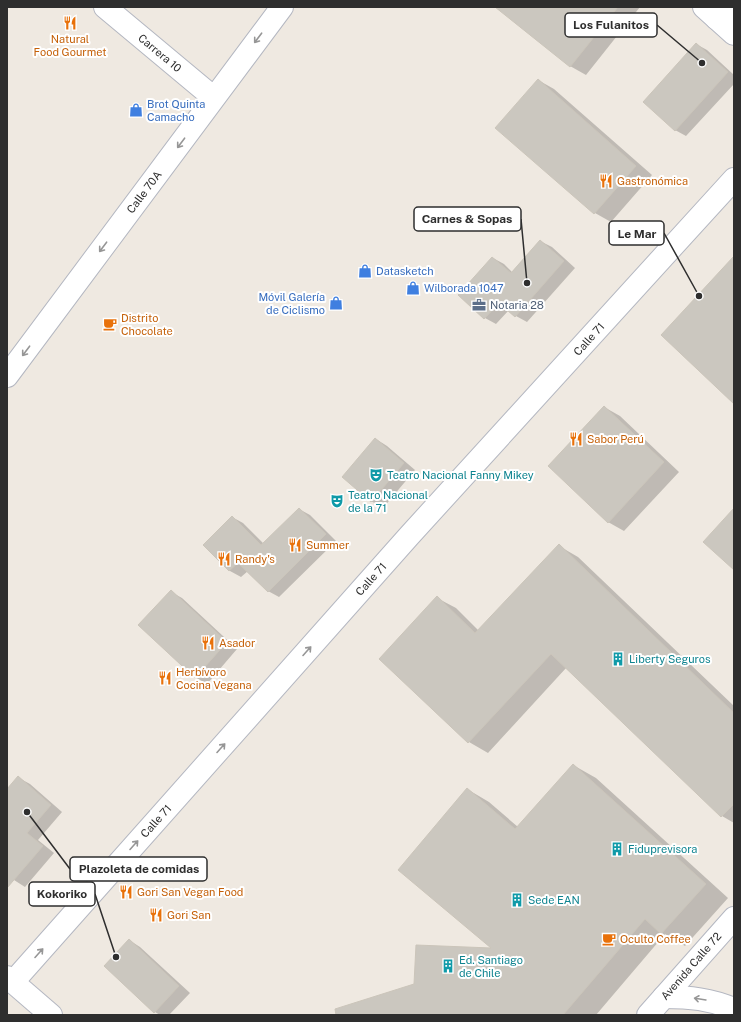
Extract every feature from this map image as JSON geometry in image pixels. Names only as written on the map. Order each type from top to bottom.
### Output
[{"type":"street","name":"Carrera 10","points":[[105,7],[214,98]]},
{"type":"street","name":"Calle 70A","points":[[7,376],[282,7]]},
{"type":"street","points":[[716,11],[734,34]]},
{"type":"street","name":"Calle 71","points":[[10,980],[404,542],[734,179]]},
{"type":"street","name":"Avenida Calle 72","points":[[648,1015],[734,918]]},
{"type":"street","points":[[10,980],[51,1015]]},
{"type":"street","points":[[664,997],[686,997],[717,1002],[734,1009]]},
{"type":"building","points":[[495,7],[618,7],[570,67]]},
{"type":"building","points":[[696,43],[728,72],[675,131],[643,102]]},
{"type":"building","points":[[538,79],[636,166],[594,214],[495,128]]},
{"type":"building","points":[[540,240],[564,261],[515,317],[499,303],[484,319],[458,295],[492,257],[511,273]]},
{"type":"building","points":[[734,256],[734,404],[661,335]]},
{"type":"building","points":[[604,406],[664,462],[608,523],[548,466]]},
{"type":"building","points":[[375,438],[404,463],[371,502],[342,477]]},
{"type":"building","points":[[299,508],[326,534],[268,592],[238,563],[229,571],[203,545],[232,516],[261,545]]},
{"type":"building","points":[[734,508],[734,570],[703,542]]},
{"type":"building","name":"Liberty Seguros","points":[[559,544],[734,713],[734,804],[721,817],[551,654],[468,743],[379,659],[437,596],[475,633]]},
{"type":"building","points":[[171,590],[227,642],[195,678],[138,625]]},
{"type":"building","points":[[573,764],[706,884],[661,934],[645,919],[563,1015],[336,1015],[335,1009],[414,984],[416,945],[491,948],[398,870],[467,788],[515,829]]},
{"type":"building","points":[[18,776],[51,805],[27,833],[43,846],[7,888],[7,789]]},
{"type":"building","points":[[129,939],[179,986],[154,1013],[104,966]]},
{"type":"place","name":"Natural Food Gourmet","points":[[70,23]]},
{"type":"place","name":"Los Fulanitos","points":[[702,63]]},
{"type":"place","name":"Brot Quinta Camacho","points":[[136,110]]},
{"type":"place","name":"Gastronómica","points":[[606,181]]},
{"type":"place","name":"Datasketch","points":[[365,271]]},
{"type":"place","name":"Carnes & Sopas","points":[[527,283]]},
{"type":"place","name":"Wilborada 1047","points":[[413,288]]},
{"type":"place","name":"Le Mar","points":[[699,296]]},
{"type":"place","name":"Móvil Galería de Ciclismo","points":[[336,303]]},
{"type":"place","name":"Notaria 28","points":[[479,305]]},
{"type":"place","name":"Distrito Chocolate","points":[[110,324]]},
{"type":"place","name":"Sabor Perú","points":[[576,439]]},
{"type":"place","name":"Teatro Nacional Fanny Mikey","points":[[376,475]]},
{"type":"place","name":"Teatro Nacional de la 71","points":[[337,501]]},
{"type":"place","name":"Summer","points":[[295,545]]},
{"type":"place","name":"Randy's","points":[[224,559]]},
{"type":"place","name":"Asador","points":[[208,643]]},
{"type":"place","name":"Liberty Seguros","points":[[618,659]]},
{"type":"place","name":"Herbívoro Cocina Vegana","points":[[165,678]]},
{"type":"place","name":"Plazoleta de comidas","points":[[27,812]]},
{"type":"place","name":"Fiduprevisora","points":[[617,849]]},
{"type":"place","name":"Gori San Vegan Food","points":[[126,892]]},
{"type":"place","name":"Sede EAN","points":[[517,900]]},
{"type":"place","name":"Gori San","points":[[156,915]]},
{"type":"place","name":"Oculto Coffee","points":[[609,939]]},
{"type":"place","name":"Kokoriko","points":[[116,957]]},
{"type":"place","name":"Ed. Santiago de Chile","points":[[448,966]]}]
